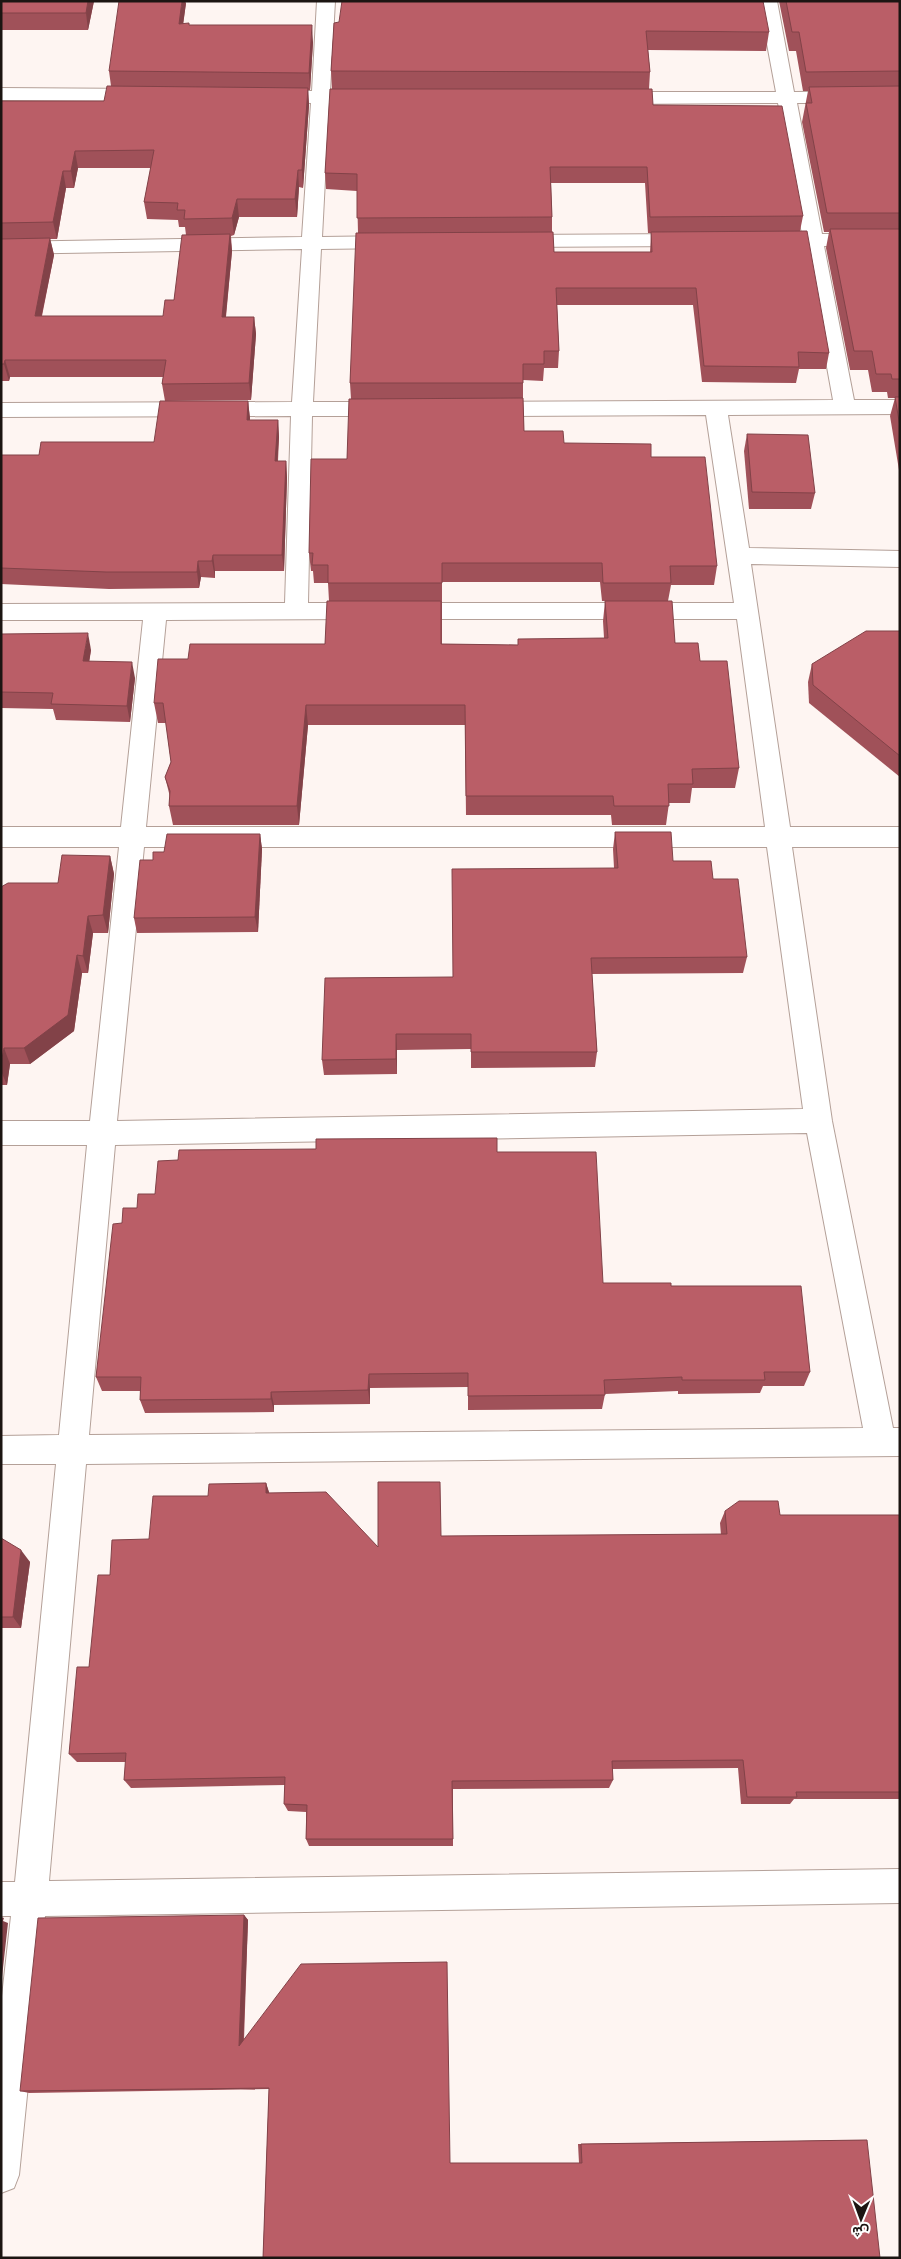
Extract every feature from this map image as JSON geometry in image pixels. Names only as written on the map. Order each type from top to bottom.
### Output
[{"type":"street","points":[[296,611],[302,409],[326,1]]},
{"type":"street","points":[[768,1],[845,407]]},
{"type":"street","points":[[1,94],[160,95]]},
{"type":"street","points":[[250,96],[379,97]]},
{"type":"street","points":[[598,98],[900,97]]},
{"type":"street","points":[[499,242],[706,240]]},
{"type":"street","points":[[755,240],[900,240]]},
{"type":"street","points":[[1,248],[410,242]]},
{"type":"street","points":[[470,409],[900,407]]},
{"type":"street","points":[[1,1450],[890,1442],[818,1121],[780,836],[716,408]]},
{"type":"street","points":[[1,410],[401,409]]},
{"type":"street","points":[[738,556],[900,559]]},
{"type":"street","points":[[1,612],[747,611]]},
{"type":"street","points":[[1,2175],[16,1899],[72,1449],[155,612]]},
{"type":"street","points":[[1,837],[900,837]]},
{"type":"street","points":[[1,1133],[818,1121]]},
{"type":"street","points":[[16,1899],[900,1886]]},
{"type":"building","points":[[1,1],[88,1],[86,13],[1,13]]},
{"type":"building","points":[[119,1],[182,1],[179,24],[312,25],[309,73],[109,71]]},
{"type":"building","points":[[342,1],[763,1],[769,32],[646,31],[650,72],[331,71],[334,23],[339,22]]},
{"type":"building","points":[[786,1],[900,1],[900,71],[806,72],[799,32],[792,32]]},
{"type":"building","points":[[107,86],[308,88],[302,170],[298,170],[295,199],[237,199],[232,218],[184,219],[185,210],[177,210],[178,203],[144,202],[154,150],[75,151],[71,171],[63,171],[53,222],[1,223],[1,101],[104,101]]},
{"type":"building","points":[[900,86],[900,213],[827,213],[806,103],[812,103],[809,87]]},
{"type":"building","points":[[330,89],[652,89],[653,105],[782,106],[803,216],[650,217],[647,167],[550,167],[552,217],[357,218],[357,174],[325,173]]},
{"type":"building","points":[[830,229],[900,229],[900,379],[892,379],[891,374],[876,374],[872,351],[854,351]]},
{"type":"building","points":[[807,231],[829,353],[798,352],[799,367],[704,366],[696,288],[556,288],[559,351],[544,351],[544,364],[523,364],[523,383],[350,383],[356,233],[553,232],[554,252],[652,252],[651,232]]},
{"type":"building","points":[[230,234],[222,317],[254,317],[249,383],[162,384],[166,360],[5,360],[4,364],[1,364],[1,239],[50,238],[35,316],[163,316],[165,300],[174,300],[182,235]]},
{"type":"building","points":[[895,397],[900,397],[900,427]]},
{"type":"building","points":[[523,398],[524,431],[563,431],[564,443],[651,444],[651,457],[705,457],[717,566],[670,566],[671,583],[603,583],[602,563],[442,563],[442,583],[328,583],[328,565],[312,565],[313,553],[309,553],[311,459],[347,459],[349,399]]},
{"type":"building","points":[[160,401],[248,401],[247,420],[278,420],[275,461],[286,461],[282,555],[213,555],[212,561],[198,561],[197,572],[106,572],[1,568],[1,455],[39,455],[41,442],[154,442]]},
{"type":"building","points":[[747,434],[808,435],[815,493],[752,492]]},
{"type":"building","points":[[327,601],[441,601],[441,644],[518,645],[518,639],[608,638],[605,601],[672,601],[675,643],[698,643],[700,661],[727,661],[739,768],[692,769],[693,784],[668,784],[669,806],[614,806],[613,796],[466,796],[465,705],[306,705],[297,806],[169,806],[170,791],[165,777],[171,762],[163,703],[154,703],[158,659],[188,659],[190,644],[325,644]]},
{"type":"building","points":[[866,631],[900,631],[900,756],[813,685],[812,664]]},
{"type":"building","points":[[88,633],[83,661],[132,662],[127,706],[51,704],[53,693],[1,692],[1,634]]},
{"type":"building","points":[[615,832],[671,832],[673,861],[711,861],[713,879],[738,879],[747,957],[591,958],[597,1052],[471,1052],[471,1034],[396,1034],[396,1059],[322,1060],[325,978],[453,977],[452,869],[618,868]]},
{"type":"building","points":[[167,834],[260,834],[255,917],[134,918],[140,860],[153,860],[153,852],[164,852]]},
{"type":"building","points":[[62,855],[110,856],[103,915],[88,916],[83,956],[77,955],[68,1015],[24,1048],[4,1048],[1,1064],[1,887],[8,883],[58,883]]},
{"type":"building","points":[[497,1138],[497,1152],[596,1152],[603,1283],[671,1283],[671,1286],[801,1286],[810,1372],[764,1372],[765,1380],[682,1380],[682,1377],[604,1380],[605,1395],[468,1396],[468,1373],[369,1374],[368,1390],[271,1392],[271,1399],[140,1400],[141,1377],[96,1377],[113,1224],[122,1223],[123,1208],[137,1208],[138,1194],[155,1194],[158,1161],[178,1160],[179,1150],[316,1149],[316,1139]]},
{"type":"building","points":[[378,1482],[440,1482],[441,1536],[727,1534],[725,1511],[739,1501],[778,1501],[780,1515],[900,1515],[900,1792],[796,1792],[797,1797],[747,1797],[743,1760],[612,1761],[613,1780],[452,1781],[453,1839],[306,1839],[307,1805],[284,1804],[285,1777],[124,1780],[126,1753],[69,1754],[77,1667],[89,1667],[98,1575],[110,1575],[112,1540],[149,1539],[153,1496],[208,1496],[209,1484],[266,1483],[266,1493],[326,1492],[378,1547]]},
{"type":"building","points":[[1,1538],[21,1550],[13,1617],[1,1617]]},
{"type":"building","points":[[244,1915],[239,2046],[301,1964],[447,1962],[450,2163],[582,2163],[581,2144],[867,2140],[880,2258],[263,2258],[269,2088],[20,2091],[38,1918]]}]
